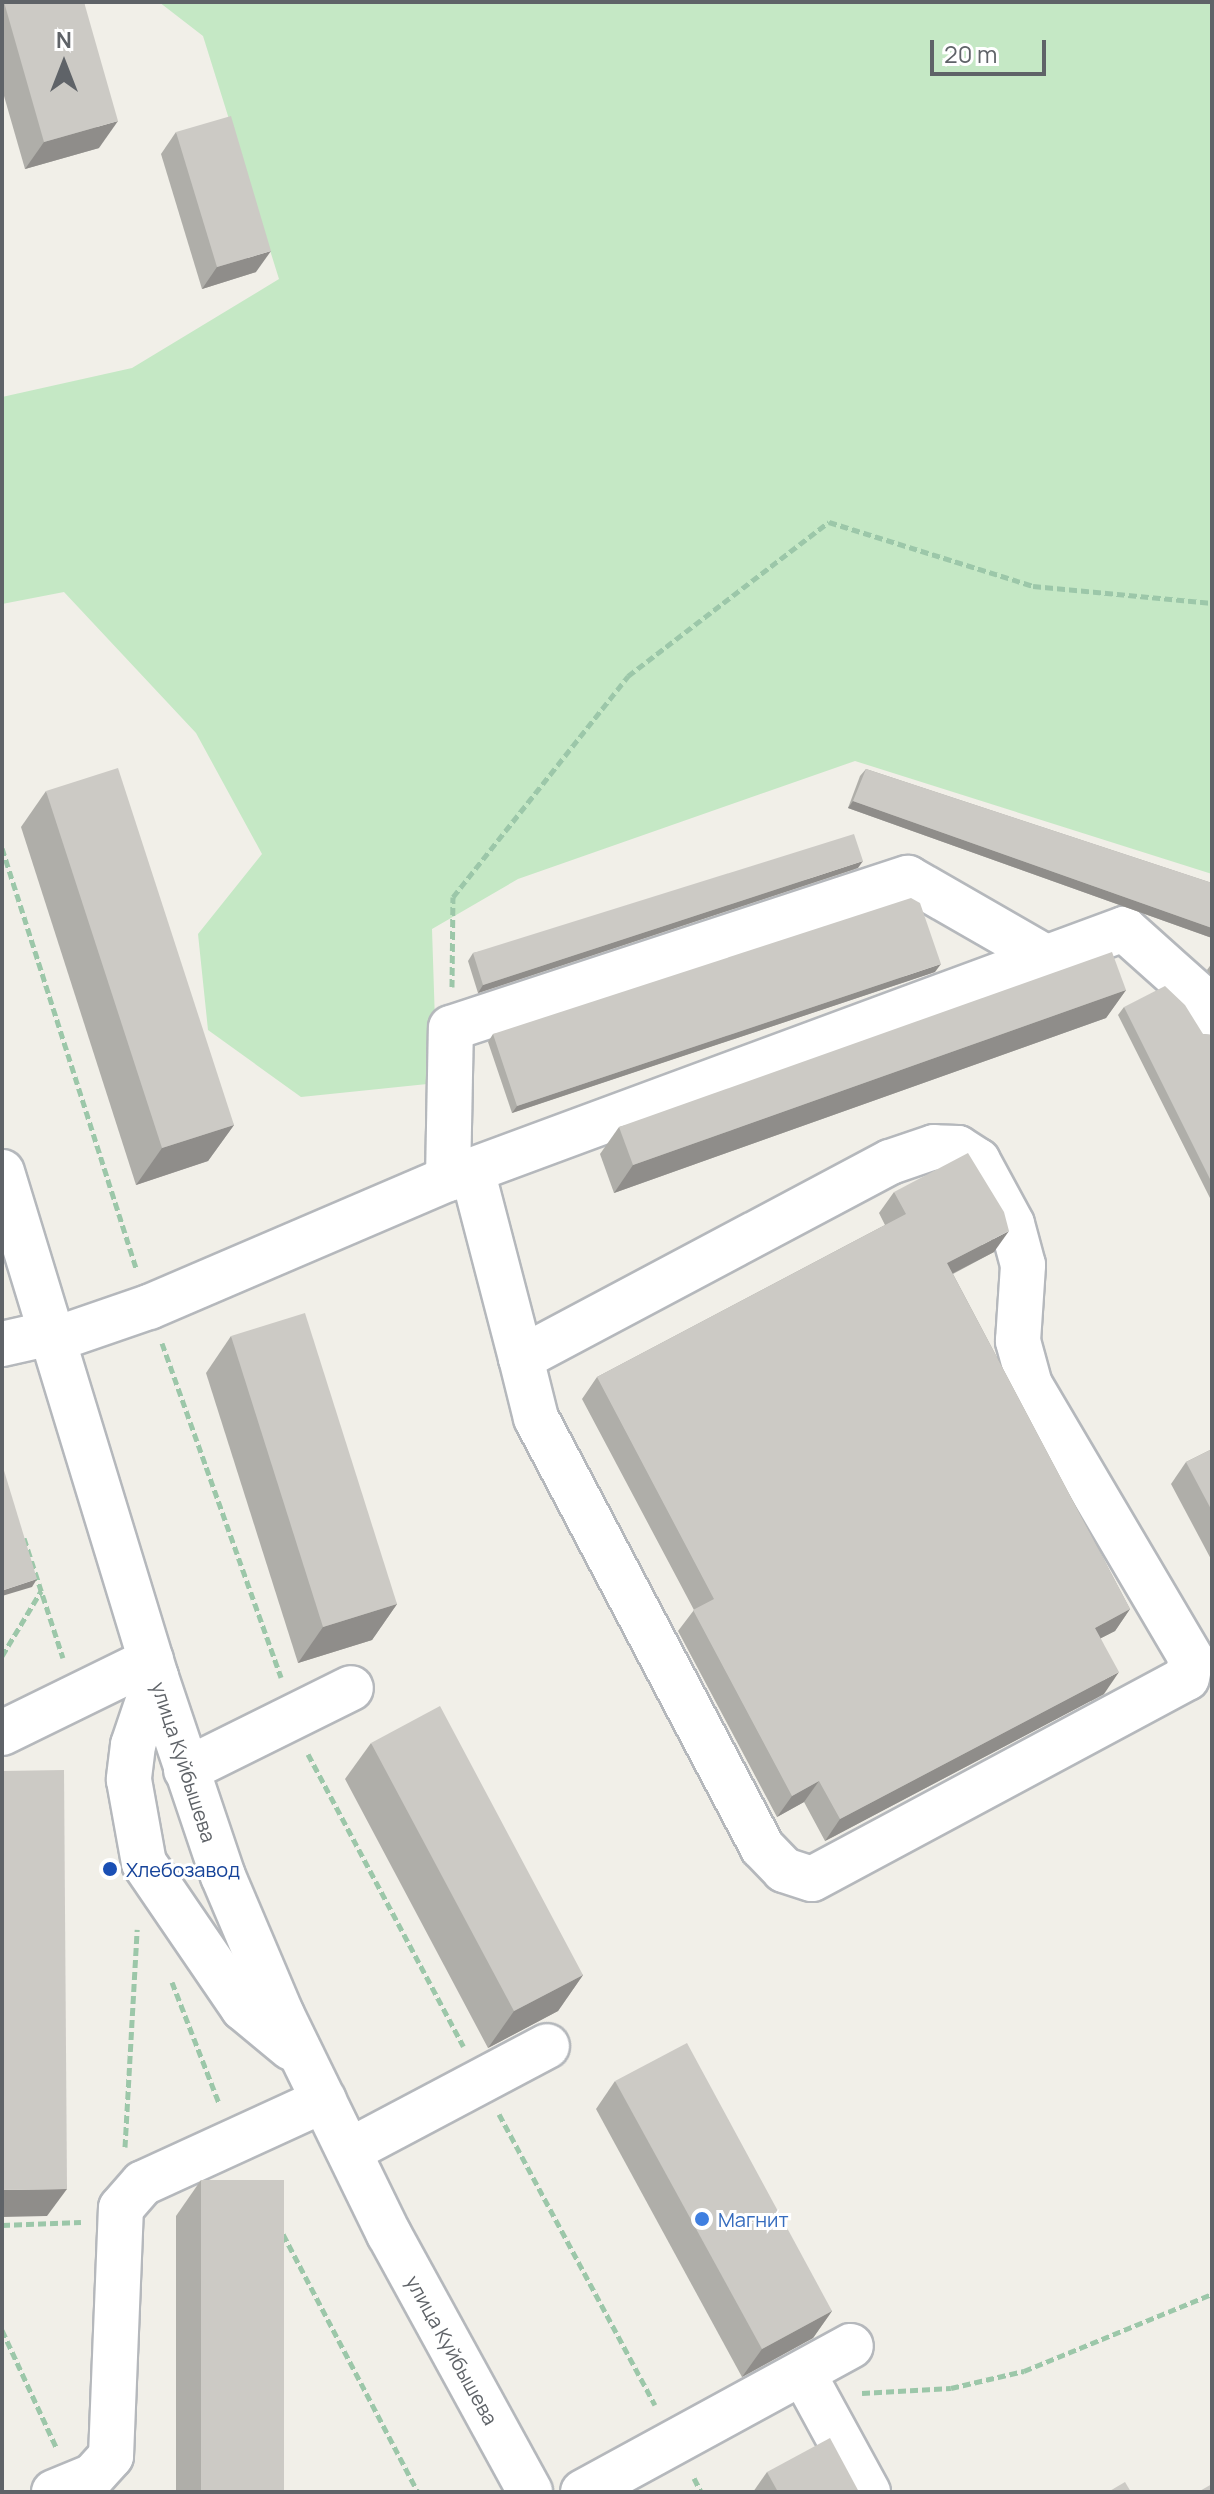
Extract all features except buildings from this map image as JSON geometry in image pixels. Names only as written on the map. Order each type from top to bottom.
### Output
[{"type":"street","points":[[521,1358],[890,1162],[934,1147],[958,1148],[978,1161],[1012,1224],[1023,1265],[1018,1341],[1030,1385],[1191,1658],[1187,1678],[812,1879],[784,1870],[762,1847],[536,1418],[521,1358],[460,1174],[451,1028],[908,878],[1047,958]]},
{"type":"street","points":[[2,1344],[52,1336],[149,1307],[460,1174],[1124,929],[1200,997],[1212,1022]]},
{"type":"street","name":"улица Куйбышева","points":[[2,1172],[153,1669],[223,1876],[303,2059],[530,2492]]},
{"type":"street","points":[[2,1733],[153,1669]]},
{"type":"street","points":[[153,1669],[133,1745],[129,1780],[144,1863],[176,1917],[243,2008],[303,2059]]},
{"type":"street","points":[[186,1770],[351,1688]]},
{"type":"street","points":[[349,2151],[547,2046]]},
{"type":"street","points":[[64,2488],[93,2476],[111,2456],[121,2214],[143,2183],[324,2100]]},
{"type":"street","points":[[583,2492],[807,2381],[851,2346]]},
{"type":"street","points":[[807,2381],[868,2492]]},
{"type":"path","points":[[451,1028],[453,897],[628,676],[829,522],[1033,586],[1212,603]]},
{"type":"path","points":[[2,1656],[41,1590]]},
{"type":"path","points":[[2,2225],[121,2214],[138,1914]]},
{"type":"path","points":[[807,2381],[861,2393],[980,2381],[1024,2371],[1212,2294]]},
{"type":"path","points":[[2,2330],[64,2488]]},
{"type":"green space","points":[[159,2],[1212,2],[1212,874],[855,761],[518,879],[432,929],[437,1083],[301,1097],[208,1030],[198,934],[262,854],[196,733],[64,592],[2,604],[2,397],[132,368],[279,279],[203,36]]},
{"type":"place","name":"Хлебозавод","points":[[110,1869]]},
{"type":"place","name":"Магнит","points":[[702,2219]]}]
